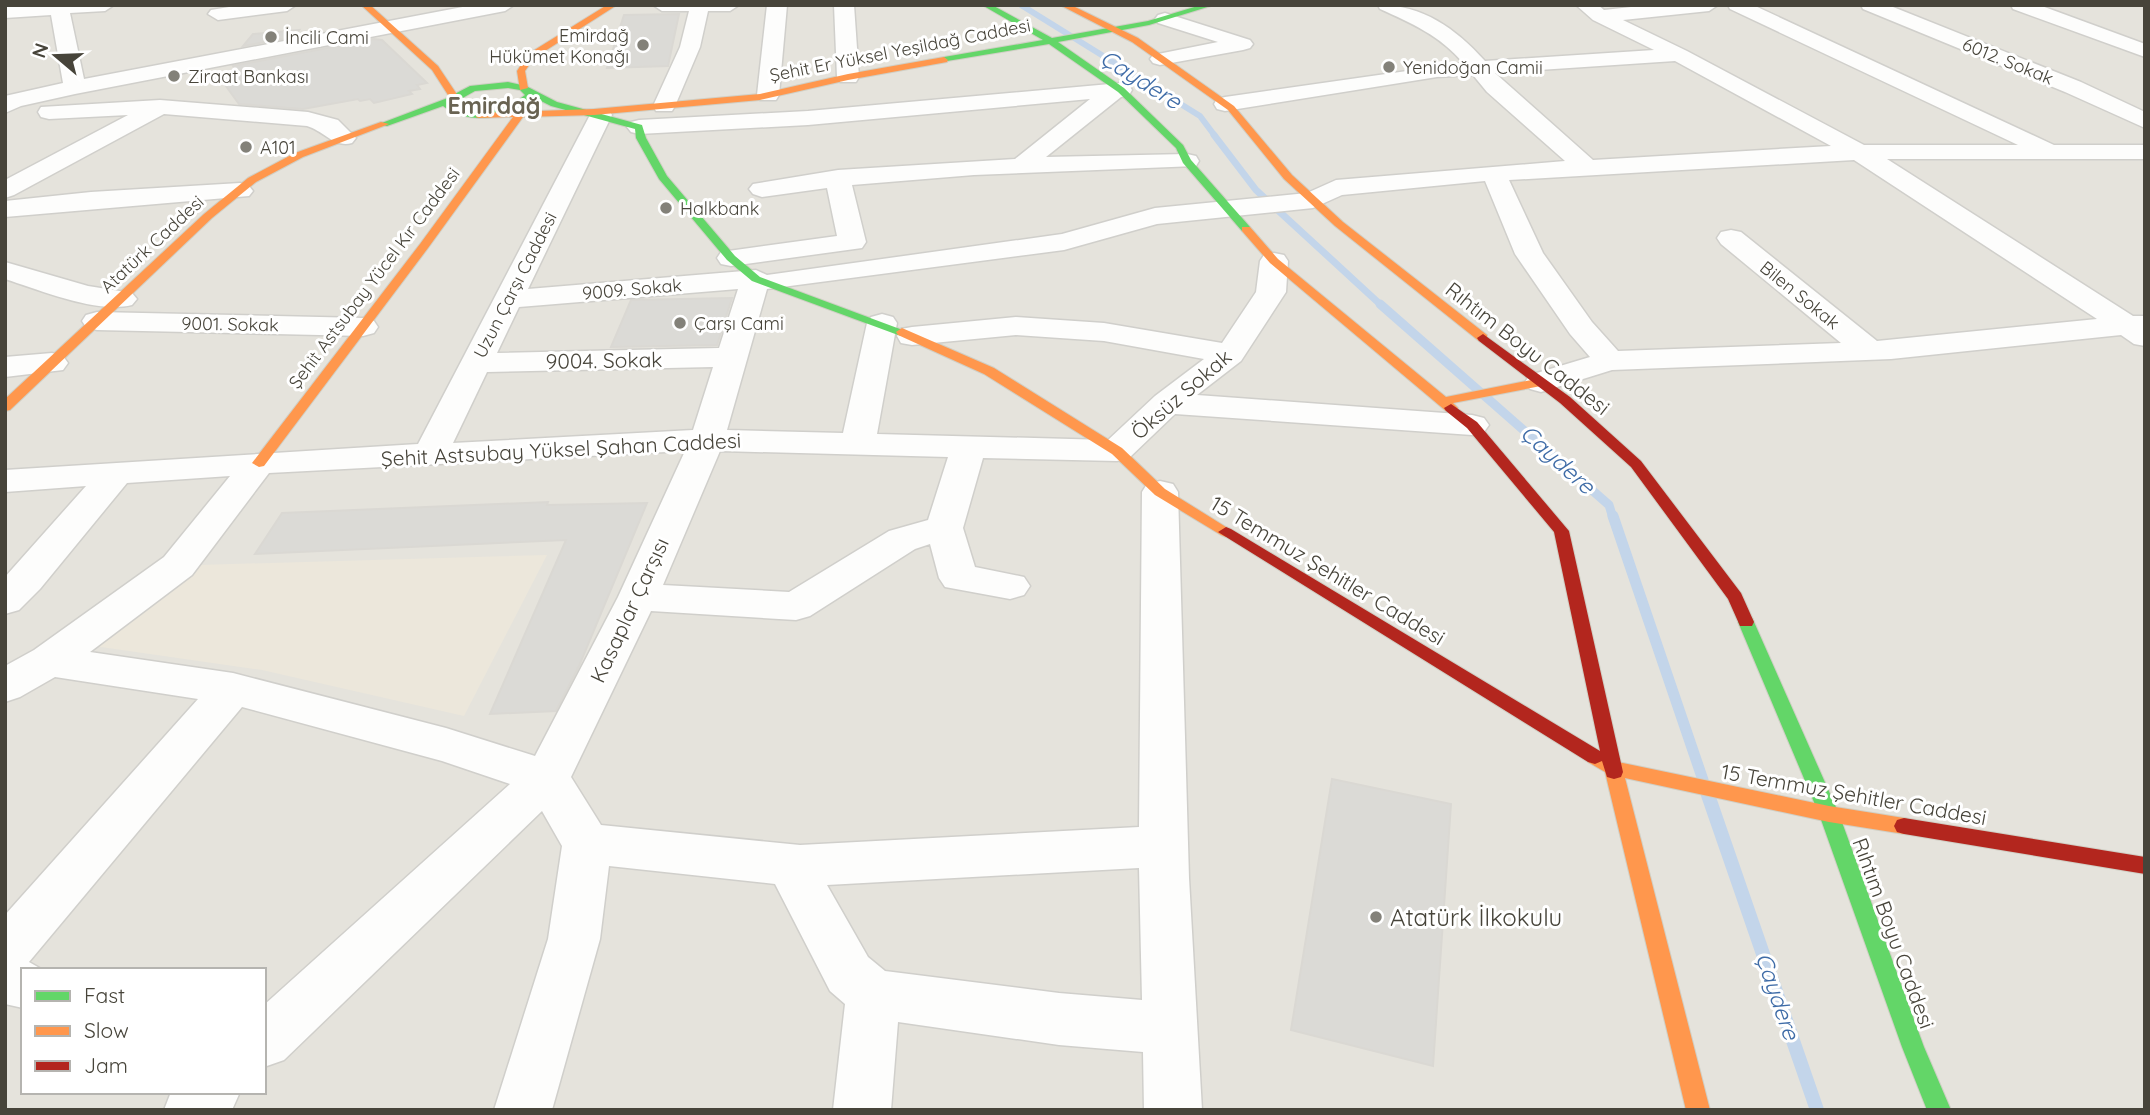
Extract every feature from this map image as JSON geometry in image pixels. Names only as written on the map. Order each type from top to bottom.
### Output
[{"type":"main road","points":[[365,5],[435,68],[451,99],[446,105],[449,109],[472,114],[598,114]]},
{"type":"main road","points":[[472,114],[514,108],[527,100],[522,71],[531,56],[613,5]]},
{"type":"main road","points":[[986,5],[1051,41],[1116,91],[1180,147],[1187,161],[1274,261],[1472,425],[1561,531],[1613,768],[1698,1110]]},
{"type":"main road","name":"Rıhtım Boyu Caddesi","points":[[1064,5],[1114,28],[1225,104],[1288,177],[1313,200],[1394,270],[1565,400],[1636,464],[1735,597],[1829,814],[1913,1047],[1939,1110]]},
{"type":"main road","name":"Şehit Er Yüksel Yeşildağ Caddesi","points":[[598,114],[768,95],[848,76],[1051,41],[1210,5]]},
{"type":"main road","points":[[435,68],[526,90],[545,102],[639,127]]},
{"type":"main road","name":"Atatürk Caddesi","points":[[5,407],[208,216],[252,180],[299,155],[451,99],[473,88],[498,85]]},
{"type":"main road","name":"Atatürk Caddesi","points":[[344,138],[405,123],[472,114]]},
{"type":"main road","name":"Şehit Astsubay Yücel Kır Caddesi","points":[[258,463],[363,327],[520,114]]},
{"type":"main road","name":"15 Temmuz Şehitler Caddesi","points":[[639,127],[641,138],[663,177],[731,258],[764,281],[882,323],[989,372],[1117,450],[1160,492],[1613,768],[1829,814],[2145,866]]},
{"type":"main road","points":[[1444,401],[1541,382]]},
{"type":"street","points":[[5,12],[105,5]]},
{"type":"street","points":[[239,57],[216,10],[286,5]]},
{"type":"street","points":[[5,106],[13,101],[75,87],[505,5]]},
{"type":"street","points":[[662,5],[730,5]]},
{"type":"street","points":[[768,95],[777,5]]},
{"type":"street","points":[[844,5],[848,76]]},
{"type":"street","points":[[1387,5],[1430,24],[1461,47],[1495,87],[1586,167]]},
{"type":"street","points":[[1593,11],[1709,5]]},
{"type":"street","points":[[1737,5],[2056,153]]},
{"type":"street","name":"6012. Sokak","points":[[1870,5],[2073,87],[2145,121]]},
{"type":"street","points":[[2020,5],[2145,51]]},
{"type":"street","points":[[664,107],[690,47],[699,7]]},
{"type":"street","points":[[58,8],[75,87]]},
{"type":"street","points":[[1593,11],[1859,152],[2139,328]]},
{"type":"street","points":[[1151,18],[1243,44],[1160,59]]},
{"type":"street","points":[[1225,104],[1478,67],[1680,55]]},
{"type":"street","points":[[5,190],[160,107],[204,80],[202,64]]},
{"type":"street","points":[[639,127],[808,118],[1116,91]]},
{"type":"street","points":[[1023,164],[1116,91]]},
{"type":"street","points":[[5,114],[160,107],[308,119],[330,125],[344,138]]},
{"type":"street","name":"Uzun Çarşı Caddesi","points":[[429,456],[598,114]]},
{"type":"street","name":"9009. Sokak","points":[[508,299],[764,281],[1064,242],[1155,216],[1313,200],[1336,188],[1494,173],[1859,152],[2145,152]]},
{"type":"street","points":[[762,189],[838,178],[1023,164],[1187,161]]},
{"type":"street","points":[[1494,173],[1529,254],[1581,328],[1610,361]]},
{"type":"street","points":[[731,258],[852,242],[838,178]]},
{"type":"street","points":[[5,209],[91,200],[240,191]]},
{"type":"street","name":"Bilen Sokak","points":[[1731,238],[1870,351]]},
{"type":"street","name":"Öksüz Sokak","points":[[1117,450],[1167,403],[1230,354],[1271,292],[1274,261]]},
{"type":"street","points":[[7,273],[86,294],[122,299]]},
{"type":"street","name":"Kasaplar Çarşısı","points":[[547,778],[638,597],[707,440],[732,357],[764,281]]},
{"type":"street","name":"9001. Sokak","points":[[97,321],[363,327]]},
{"type":"street","points":[[858,443],[882,323]]},
{"type":"street","points":[[912,336],[1016,326],[1104,332],[1230,354]]},
{"type":"street","points":[[1541,382],[1610,361],[1870,351],[2139,328]]},
{"type":"street","name":"9004. Sokak","points":[[475,363],[732,357]]},
{"type":"street","points":[[5,367],[52,363]]},
{"type":"street","points":[[1167,403],[1472,425]]},
{"type":"street","name":"Şehit Astsubay Yüksel Şahan Caddesi","points":[[5,481],[258,463],[707,440],[1117,450]]},
{"type":"street","points":[[969,446],[944,528],[959,578],[1010,586]]},
{"type":"street","points":[[5,686],[49,661],[178,566],[258,463]]},
{"type":"street","points":[[5,600],[26,580],[115,475]]},
{"type":"street","points":[[1160,492],[1164,846],[1173,1110]]},
{"type":"street","points":[[638,597],[796,606],[902,540],[944,528]]},
{"type":"street","points":[[49,661],[233,689],[446,745],[547,778],[587,844],[575,939],[523,1110]]},
{"type":"street","points":[[5,952],[233,689]]},
{"type":"street","points":[[268,1033],[547,778]]},
{"type":"street","points":[[587,844],[790,865],[1164,846]]},
{"type":"street","points":[[790,865],[849,974],[873,994],[1059,1019],[1170,1028]]},
{"type":"street","points":[[862,1110],[873,994]]},
{"type":"street","points":[[192,1110],[209,1094]]},
{"type":"shaded area","points":[[5,5],[2145,5],[2145,1110],[5,1110]]},
{"type":"shaded area","points":[[547,555],[464,716],[262,670],[94,646],[199,565]]},
{"type":"building","name":"Emirdağ Hükümet Konağı","points":[[679,14],[668,66],[607,68],[624,15]]},
{"type":"building","name":"İncili Cami","points":[[299,30],[293,37],[243,46],[253,34]]},
{"type":"building","points":[[374,39],[382,40],[427,83],[417,85],[420,89],[409,91],[412,94],[374,103],[370,99],[358,99],[303,109],[239,104],[223,82],[226,81],[224,78],[239,75],[233,66]]},
{"type":"building","name":"Çarşı Cami","points":[[732,298],[717,345],[611,347],[631,300]]},
{"type":"building","points":[[548,502],[547,505],[647,503],[579,666],[556,711],[490,714],[566,540],[255,554],[282,513]]},
{"type":"building","name":"Atatürk İlkokulu","points":[[1332,779],[1451,804],[1433,1066],[1291,1030]]},
{"type":"waterway","name":"Çaydere","points":[[1021,5],[1200,116],[1215,136]]},
{"type":"waterway","name":"Çaydere","points":[[1214,135],[1256,190],[1382,306]]},
{"type":"waterway","name":"Çaydere","points":[[1380,304],[1609,505],[1613,518]]},
{"type":"waterway","name":"Çaydere","points":[[1613,516],[1703,780]]},
{"type":"waterway","name":"Çaydere","points":[[1708,795],[1817,1110]]},
{"type":"traffic: fast","points":[[986,5],[1051,41],[1121,90],[1180,147],[1187,161],[1246,229]]},
{"type":"traffic: fast","points":[[944,60],[1149,23],[1210,5]]},
{"type":"traffic: fast","points":[[384,124],[448,101],[473,88],[508,85],[523,88],[530,95],[512,108],[490,115],[456,111],[447,105],[448,101]]},
{"type":"traffic: fast","points":[[529,92],[554,104],[639,127],[641,138],[663,177],[731,258],[756,279],[902,332]]},
{"type":"traffic: fast","points":[[1746,622],[1829,814],[1913,1047],[1939,1110]]},
{"type":"traffic: slow","points":[[365,5],[435,68],[453,96]]},
{"type":"traffic: slow","points":[[523,88],[521,71],[531,56],[613,5]]},
{"type":"traffic: slow","points":[[1064,5],[1135,40],[1231,108],[1288,177],[1339,224],[1483,338]]},
{"type":"traffic: slow","points":[[479,115],[594,112],[760,97],[848,77],[944,60]]},
{"type":"traffic: slow","points":[[259,463],[424,246],[520,114]]},
{"type":"traffic: slow","points":[[5,407],[208,216],[252,180],[299,155],[384,124]]},
{"type":"traffic: slow","points":[[1246,229],[1274,261],[1451,408]]},
{"type":"traffic: slow","points":[[902,332],[989,371],[1117,451],[1160,492],[1226,532]]},
{"type":"traffic: slow","points":[[1444,401],[1541,382]]},
{"type":"traffic: slow","points":[[1595,757],[1613,768],[1829,814],[1904,826]]},
{"type":"traffic: slow","points":[[1614,772],[1698,1110]]},
{"type":"traffic: jam","points":[[1483,338],[1565,400],[1636,464],[1735,597],[1746,622]]},
{"type":"traffic: jam","points":[[1451,408],[1472,425],[1561,531],[1614,772]]},
{"type":"traffic: jam","points":[[1226,532],[1595,757]]},
{"type":"traffic: jam","points":[[1904,826],[2145,866]]},
{"type":"place","name":"İncili Cami","points":[[271,37]]},
{"type":"place","name":"Emirdağ Hükümet Konağı","points":[[643,45]]},
{"type":"place","name":"Yenidoğan Camii","points":[[1389,67]]},
{"type":"place","name":"Ziraat Bankası","points":[[174,76]]},
{"type":"place","name":"A101","points":[[246,147]]},
{"type":"place","name":"Halkbank","points":[[666,208]]},
{"type":"place","name":"Çarşı Cami","points":[[680,323]]},
{"type":"place","name":"Atatürk İlkokulu","points":[[1376,917]]},
{"type":"district","name":"Emirdağ","points":[[494,105]]}]
